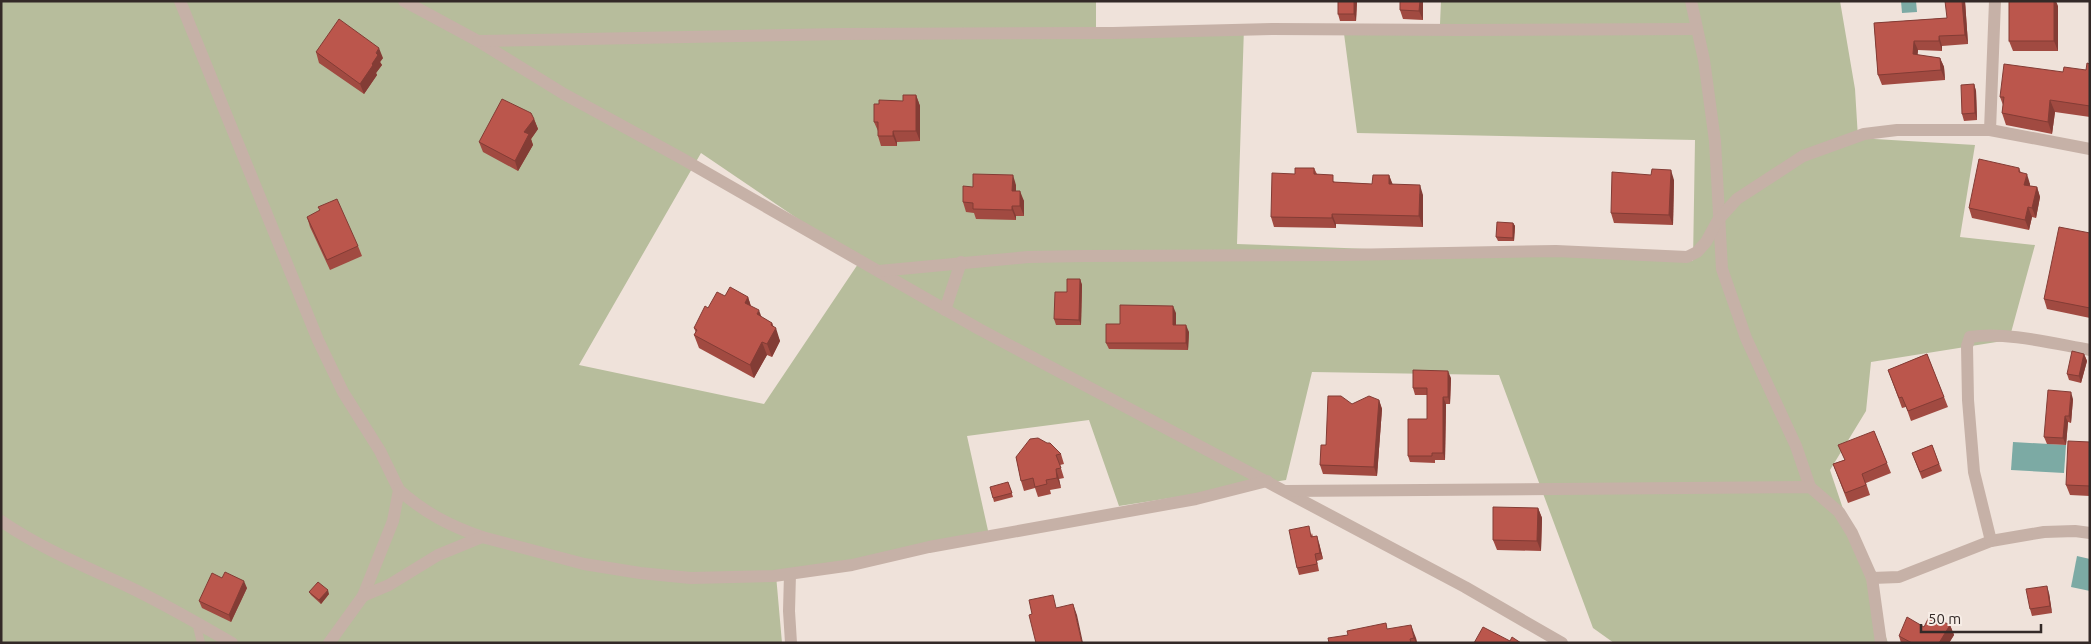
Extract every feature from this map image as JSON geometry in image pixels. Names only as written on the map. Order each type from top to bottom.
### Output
[{"type":"street","points":[[180,1],[318,340],[344,392],[380,451],[398,490],[420,508],[463,530],[482,537],[584,564],[640,574],[691,578],[734,578],[790,574],[852,565],[929,547],[1125,513],[1227,492],[1267,481]]},
{"type":"street","points":[[404,1],[478,41],[564,94],[945,310],[1465,587],[1562,643]]},
{"type":"street","points":[[1691,1],[1704,60],[1715,141],[1722,269],[1746,338],[1796,446],[1810,486],[1839,512],[1852,533],[1872,578],[1881,643]]},
{"type":"street","points":[[1990,130],[1995,1]]},
{"type":"street","points":[[478,41],[852,34],[1112,33],[1272,29],[1697,29]]},
{"type":"street","points":[[879,271],[1028,257],[1085,256],[1334,256],[1556,251],[1687,257],[1697,252],[1706,242],[1718,220],[1737,198],[1803,156],[1864,134],[1897,130],[1990,130],[2090,149]]},
{"type":"street","points":[[945,310],[961,262]]},
{"type":"street","points":[[1991,540],[1974,472],[1968,400],[1967,346],[1970,337],[1981,335],[2035,340],[2090,350]]},
{"type":"street","points":[[1284,491],[1810,486]]},
{"type":"street","points":[[329,643],[363,596],[393,521],[398,490]]},
{"type":"street","points":[[1,520],[17,532],[62,556],[150,597],[232,643]]},
{"type":"street","points":[[1872,578],[1899,577],[1991,540],[2044,532],[2075,531],[2090,533]]},
{"type":"street","points":[[363,596],[389,585],[438,556],[482,537]]},
{"type":"street","points":[[790,574],[789,611],[791,643]]},
{"type":"lane","points":[[196,622],[201,643]]},
{"type":"green space","points":[[1,1],[1096,1],[1096,30],[1244,27],[1237,244],[1693,261],[1695,140],[1357,133],[1343,26],[1440,24],[1441,1],[1840,1],[1855,89],[1858,138],[1975,145],[1960,237],[2035,245],[2009,340],[1871,362],[1866,411],[1830,470],[1888,643],[1614,643],[1593,628],[1499,375],[1312,372],[1286,480],[1119,506],[1089,420],[967,436],[989,535],[776,575],[782,643],[1,643]],"holes":[[[701,153],[860,261],[764,404],[579,365]]]},
{"type":"water","points":[[1901,1],[1916,1],[1917,12],[1902,13]]},
{"type":"water","points":[[2013,442],[2066,445],[2064,473],[2011,470]]},
{"type":"water","points":[[2077,556],[2090,559],[2090,591],[2071,587]]},
{"type":"building","points":[[1338,1],[1354,1],[1354,14],[1338,14]]},
{"type":"building","points":[[1400,1],[1420,1],[1419,11],[1400,10]]},
{"type":"building","points":[[1945,1],[1962,1],[1965,35],[1939,36],[1939,41],[1914,41],[1913,54],[1940,58],[1941,70],[1878,75],[1874,23],[1947,18]]},
{"type":"building","points":[[2009,1],[2054,1],[2054,41],[2009,41]]},
{"type":"building","points":[[339,19],[379,48],[373,65],[360,84],[316,52]]},
{"type":"building","points":[[2087,63],[2090,64],[2090,106],[2050,100],[2048,122],[2002,113],[2004,97],[2000,97],[2004,64],[2063,72],[2064,67],[2086,70]]},
{"type":"building","points":[[1974,84],[1975,113],[1962,114],[1961,85]]},
{"type":"building","points":[[903,95],[916,95],[916,131],[893,131],[893,136],[878,136],[878,122],[874,122],[874,104],[879,104],[879,100],[903,101]]},
{"type":"building","points":[[502,99],[531,113],[534,119],[524,132],[529,134],[515,161],[479,142]]},
{"type":"building","points":[[1979,159],[2019,168],[2019,172],[2027,174],[2024,185],[2037,187],[2032,208],[2028,207],[2025,220],[1969,208]]},
{"type":"building","points":[[1295,168],[1314,168],[1314,174],[1333,175],[1333,182],[1372,184],[1373,175],[1389,175],[1389,184],[1420,185],[1419,216],[1332,214],[1332,218],[1271,217],[1272,173],[1295,174]]},
{"type":"building","points":[[1652,169],[1671,170],[1669,215],[1611,213],[1612,172],[1651,175]]},
{"type":"building","points":[[973,174],[1013,175],[1012,191],[1020,191],[1020,206],[1012,206],[1012,210],[973,209],[973,203],[963,202],[963,186],[973,187]]},
{"type":"building","points":[[337,199],[358,246],[327,260],[307,217],[320,210],[318,207]]},
{"type":"building","points":[[1497,222],[1513,223],[1513,238],[1496,237]]},
{"type":"building","points":[[2059,227],[2090,233],[2090,308],[2044,299]]},
{"type":"building","points":[[1067,279],[1080,279],[1079,320],[1054,319],[1055,292],[1067,292]]},
{"type":"building","points":[[730,287],[748,297],[745,303],[759,310],[757,314],[772,323],[771,325],[776,328],[767,344],[762,342],[750,365],[694,335],[697,330],[694,328],[705,306],[708,308],[717,292],[725,296]]},
{"type":"building","points":[[1120,305],[1173,306],[1173,325],[1186,325],[1186,343],[1106,343],[1106,324],[1120,324]]},
{"type":"building","points":[[2072,351],[2084,354],[2079,376],[2067,374]]},
{"type":"building","points":[[1927,354],[1944,397],[1908,411],[1902,397],[1899,398],[1888,370]]},
{"type":"building","points":[[1413,370],[1448,371],[1448,397],[1443,397],[1443,453],[1432,453],[1432,456],[1408,456],[1408,419],[1427,419],[1427,388],[1413,388]]},
{"type":"building","points":[[2048,390],[2071,392],[2069,416],[2065,416],[2063,438],[2044,437]]},
{"type":"building","points":[[1328,396],[1341,396],[1352,404],[1369,396],[1379,400],[1374,467],[1320,465],[1321,445],[1326,445]]},
{"type":"building","points":[[1874,431],[1887,463],[1862,474],[1866,485],[1845,493],[1833,464],[1845,460],[1838,445]]},
{"type":"building","points":[[1038,438],[1050,443],[1061,454],[1056,455],[1061,468],[1056,469],[1057,478],[1046,480],[1047,484],[1035,487],[1033,478],[1021,481],[1016,457],[1030,439]]},
{"type":"building","points":[[2068,441],[2090,442],[2090,486],[2066,485]]},
{"type":"building","points":[[1932,445],[1939,464],[1920,472],[1912,453]]},
{"type":"building","points":[[1008,482],[1012,493],[993,498],[990,487]]},
{"type":"building","points":[[1493,507],[1538,508],[1537,541],[1493,540]]},
{"type":"building","points":[[1309,526],[1311,537],[1317,536],[1320,553],[1315,554],[1317,564],[1297,568],[1289,530]]},
{"type":"building","points":[[225,572],[244,581],[229,615],[199,601],[212,573],[222,578]]},
{"type":"building","points":[[318,582],[328,590],[319,600],[309,592]]},
{"type":"building","points":[[2047,586],[2050,606],[2030,609],[2026,589]]},
{"type":"building","points":[[1053,595],[1056,608],[1073,604],[1082,643],[1036,643],[1029,615],[1032,614],[1029,600]]},
{"type":"building","points":[[1930,615],[1950,625],[1939,643],[1912,643],[1899,636],[1907,617],[1924,627]]},
{"type":"building","points":[[1386,623],[1387,629],[1411,625],[1414,638],[1410,639],[1411,643],[1329,643],[1328,638],[1348,635],[1347,631]]},
{"type":"building","points":[[1483,627],[1510,641],[1512,637],[1521,643],[1474,643]]}]
